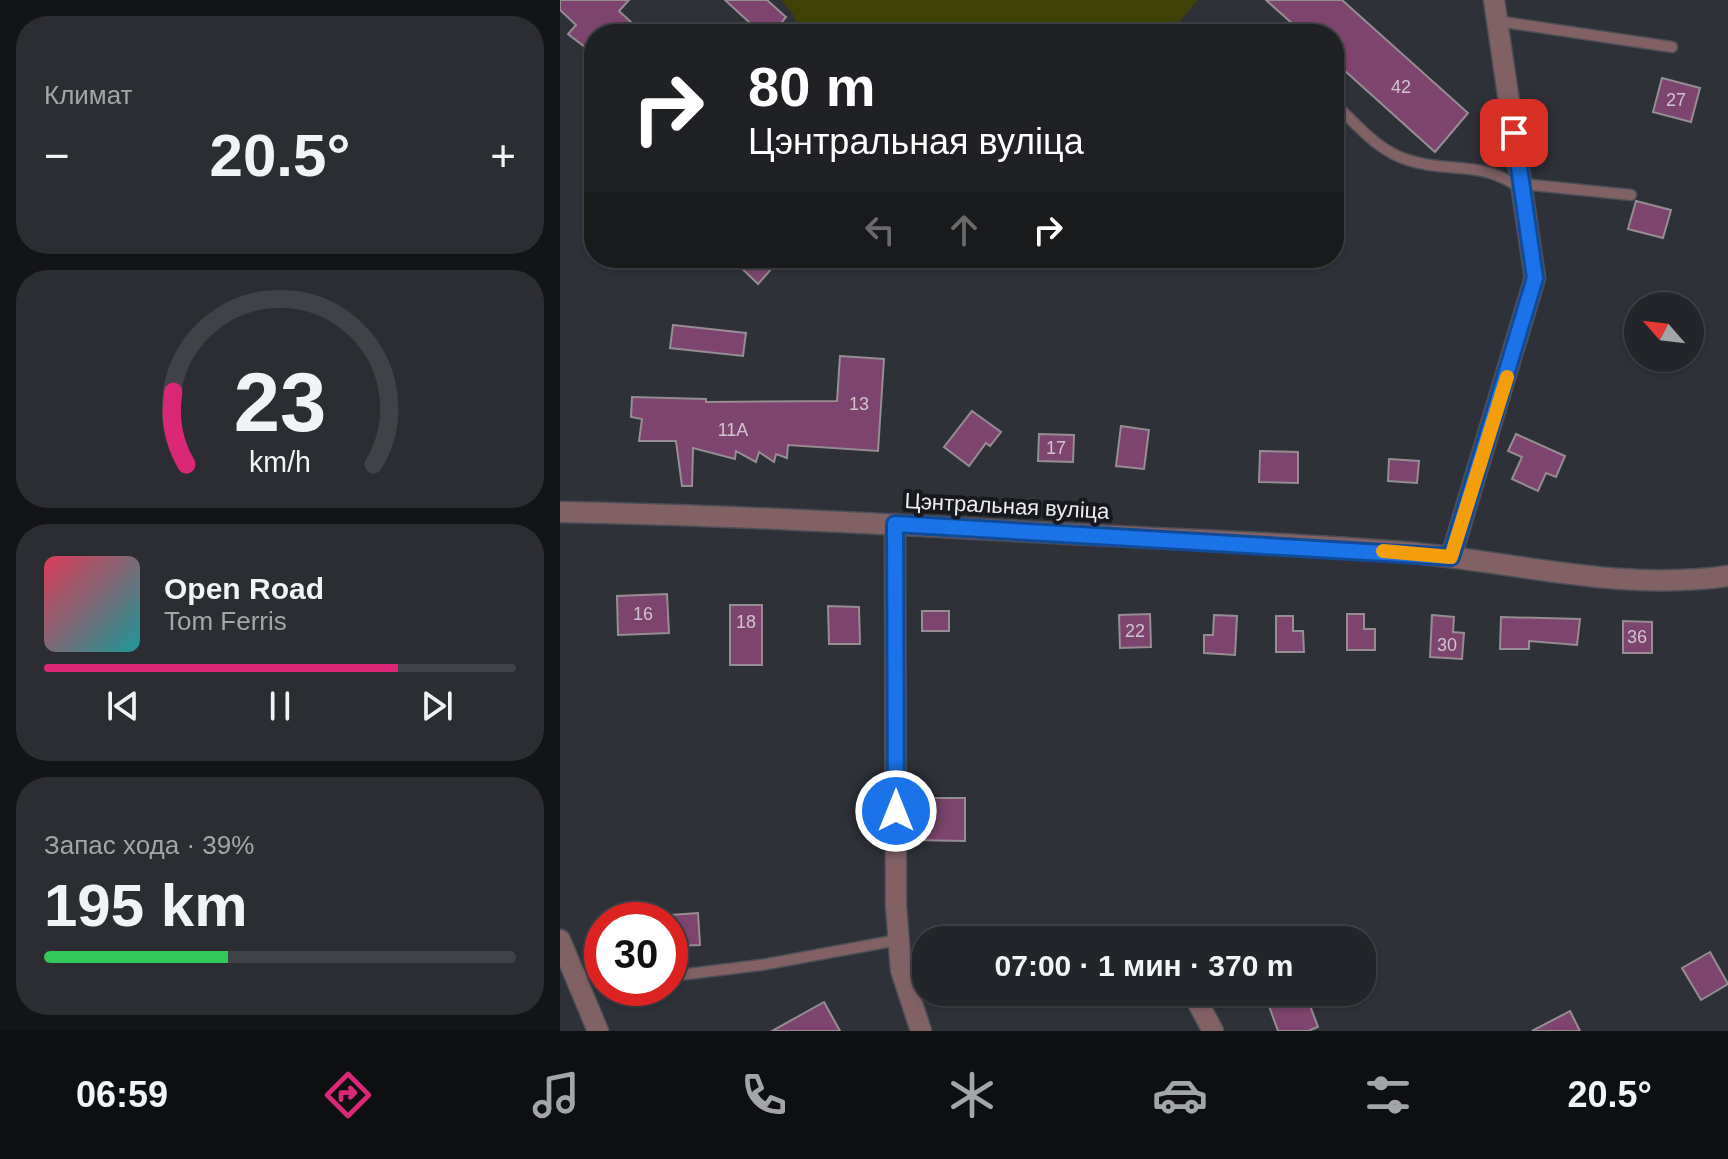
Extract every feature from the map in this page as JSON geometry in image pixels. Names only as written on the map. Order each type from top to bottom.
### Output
[{"type":"street","points":[[1451,557],[1535,278],[1494,0]]},
{"type":"street","name":"Цэнтральная вуліца","points":[[560,512],[895,524],[1451,557],[1577,575],[1648,581],[1728,576]]},
{"type":"street","points":[[895,524],[898,940],[901,970],[921,1031]]},
{"type":"street","points":[[560,940],[598,1031]]},
{"type":"street","points":[[1200,1006],[1213,1031]]},
{"type":"lane","points":[[1497,21],[1672,47]]},
{"type":"lane","points":[[1344,113],[1377,144],[1409,161],[1488,171],[1506,177],[1522,189],[1532,185],[1631,195]]},
{"type":"lane","points":[[688,974],[761,965],[898,940]]},
{"type":"lane","points":[[575,976],[584,974]]},
{"type":"shaded area","points":[[782,0],[1198,0],[1178,24],[796,24]]},
{"type":"building","points":[[560,0],[629,0],[619,11],[633,24],[584,24],[584,46],[568,34],[576,25],[560,10]]},
{"type":"building","points":[[725,0],[767,0],[786,17],[780,24],[751,24]]},
{"type":"building","points":[[1266,0],[1342,0],[1468,113],[1435,152],[1344,70],[1344,24],[1293,24]]},
{"type":"building","points":[[1662,78],[1700,88],[1691,122],[1653,112]]},
{"type":"building","points":[[1636,201],[1671,210],[1663,238],[1628,229]]},
{"type":"building","points":[[741,268],[772,268],[758,284]]},
{"type":"building","points":[[673,325],[746,333],[743,356],[670,348]]},
{"type":"building","points":[[840,356],[884,359],[878,451],[788,445],[787,458],[776,454],[774,462],[759,452],[756,462],[736,451],[735,459],[693,448],[692,486],[682,486],[676,441],[639,441],[642,419],[631,417],[632,397],[706,399],[706,402],[837,401]]},
{"type":"building","points":[[972,411],[1001,432],[990,446],[986,443],[969,466],[944,447]]},
{"type":"building","points":[[1121,426],[1149,430],[1144,469],[1116,466]]},
{"type":"building","points":[[1039,434],[1074,435],[1073,462],[1038,461]]},
{"type":"building","points":[[1516,434],[1565,456],[1556,477],[1546,473],[1538,491],[1512,479],[1522,457],[1508,451]]},
{"type":"building","points":[[1260,451],[1298,452],[1298,483],[1259,482]]},
{"type":"building","points":[[1389,459],[1419,461],[1417,483],[1388,481]]},
{"type":"building","points":[[667,594],[669,633],[618,635],[617,596]]},
{"type":"building","points":[[730,605],[762,605],[762,665],[730,665]]},
{"type":"building","points":[[828,606],[859,607],[860,644],[829,644]]},
{"type":"building","points":[[922,611],[949,611],[949,631],[922,631]]},
{"type":"building","points":[[1150,614],[1151,647],[1120,648],[1119,615]]},
{"type":"building","points":[[1347,614],[1364,614],[1364,629],[1375,629],[1375,650],[1347,650]]},
{"type":"building","points":[[1214,615],[1237,616],[1235,655],[1204,653],[1204,635],[1213,635]]},
{"type":"building","points":[[1432,615],[1454,617],[1453,632],[1464,633],[1462,659],[1430,657]]},
{"type":"building","points":[[1276,616],[1293,616],[1293,631],[1303,631],[1304,652],[1276,652]]},
{"type":"building","points":[[1501,617],[1580,619],[1577,645],[1529,641],[1529,649],[1500,649]]},
{"type":"building","points":[[1623,621],[1652,622],[1652,653],[1623,653]]},
{"type":"building","points":[[923,798],[965,798],[965,841],[913,840],[914,808],[922,808]]},
{"type":"building","points":[[698,913],[700,945],[688,945],[688,914]]},
{"type":"building","points":[[1710,952],[1728,984],[1701,1000],[1682,968]]},
{"type":"building","points":[[824,1002],[840,1031],[772,1031]]},
{"type":"building","points":[[1269,1006],[1310,1006],[1318,1027],[1308,1031],[1278,1031]]},
{"type":"building","points":[[1570,1011],[1580,1031],[1532,1031]]},
{"type":"slow traffic","points":[[1383,551],[1451,557],[1507,377]]},
{"type":"route","points":[[896,811],[895,524],[1451,557],[1535,278],[1514,133]]}]
